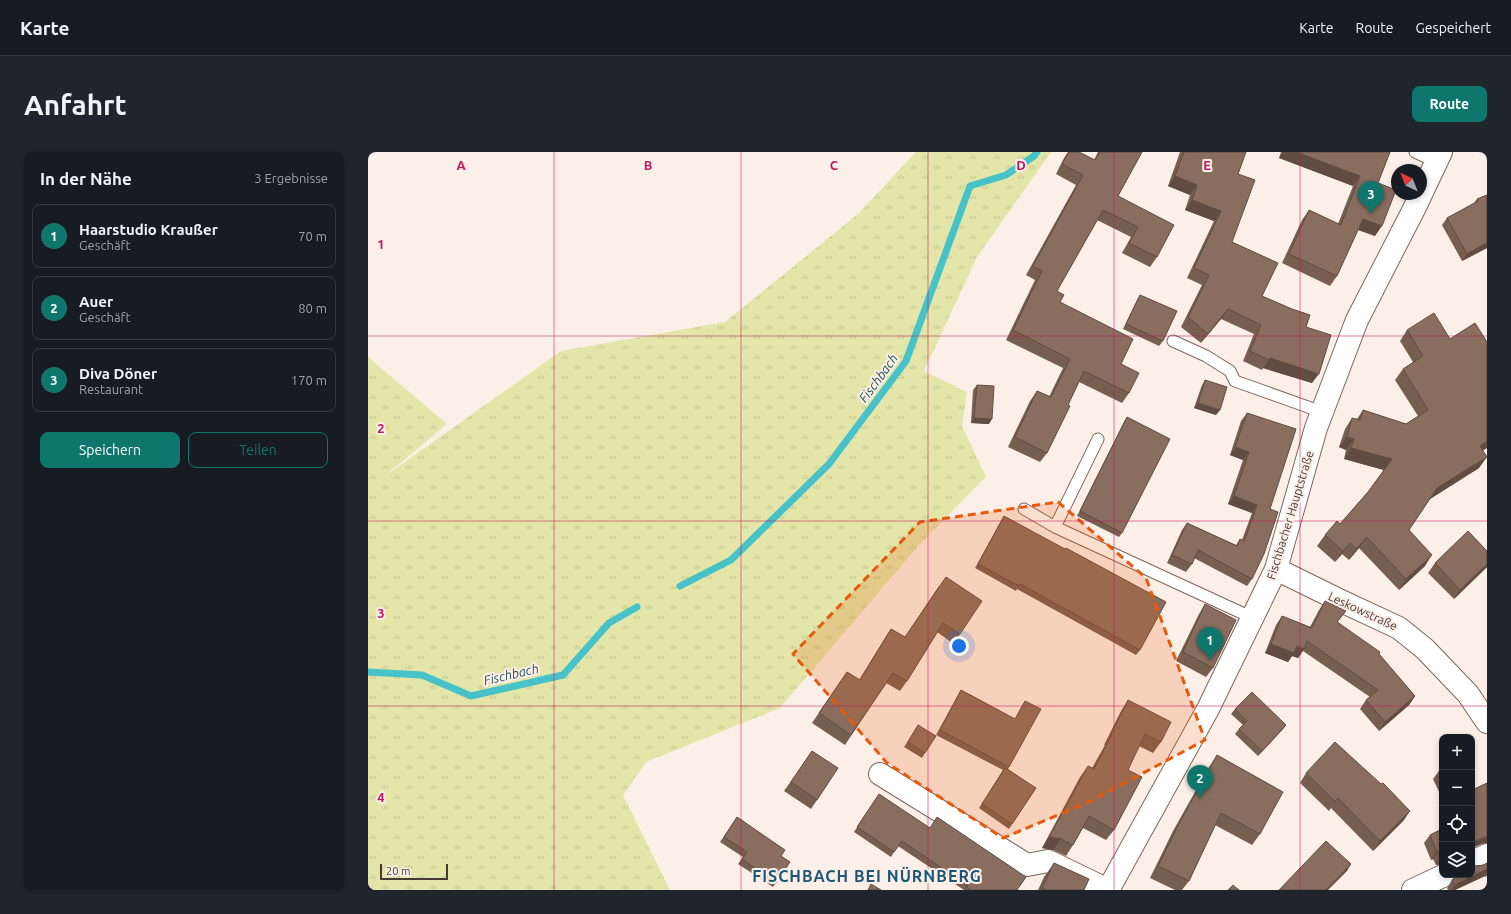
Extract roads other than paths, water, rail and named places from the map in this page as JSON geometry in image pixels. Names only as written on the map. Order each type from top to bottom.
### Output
[{"type":"main road","name":"Fischbacher Hauptstraße","points":[[1108,890],[1208,709],[1276,569],[1316,428],[1357,320],[1439,157]]},
{"type":"main road","name":"Leskowstraße","points":[[1276,569],[1399,628],[1425,649],[1468,694],[1487,722]]},
{"type":"main road","points":[[880,774],[1027,865],[1048,861],[1108,890]]},
{"type":"main road","points":[[1475,861],[1487,855]]},
{"type":"main road","points":[[1413,890],[1439,878]]},
{"type":"lane","points":[[1415,152],[1439,157]]},
{"type":"lane","points":[[1173,341],[1206,356],[1230,371],[1235,381],[1322,412]]},
{"type":"lane","points":[[1055,527],[1098,438]]},
{"type":"lane","points":[[1024,508],[1055,527],[1253,618]]},
{"type":"waterway","name":"Fischbach","points":[[680,586],[731,560],[829,464],[906,361],[970,186],[1006,175],[1034,156],[1037,152]]},
{"type":"waterway","name":"Fischbach","points":[[368,672],[422,675],[471,696],[563,675],[609,623],[637,607]]},
{"type":"place","name":"Diva Döner","points":[[1371,214]]},
{"type":"place","name":"Haarstudio Kraußer","points":[[1210,660]]},
{"type":"place","name":"Auer","points":[[1200,798]]},
{"type":"district","name":"FISCHBACH BEI NÜRNBERG","points":[[867,876]]}]
